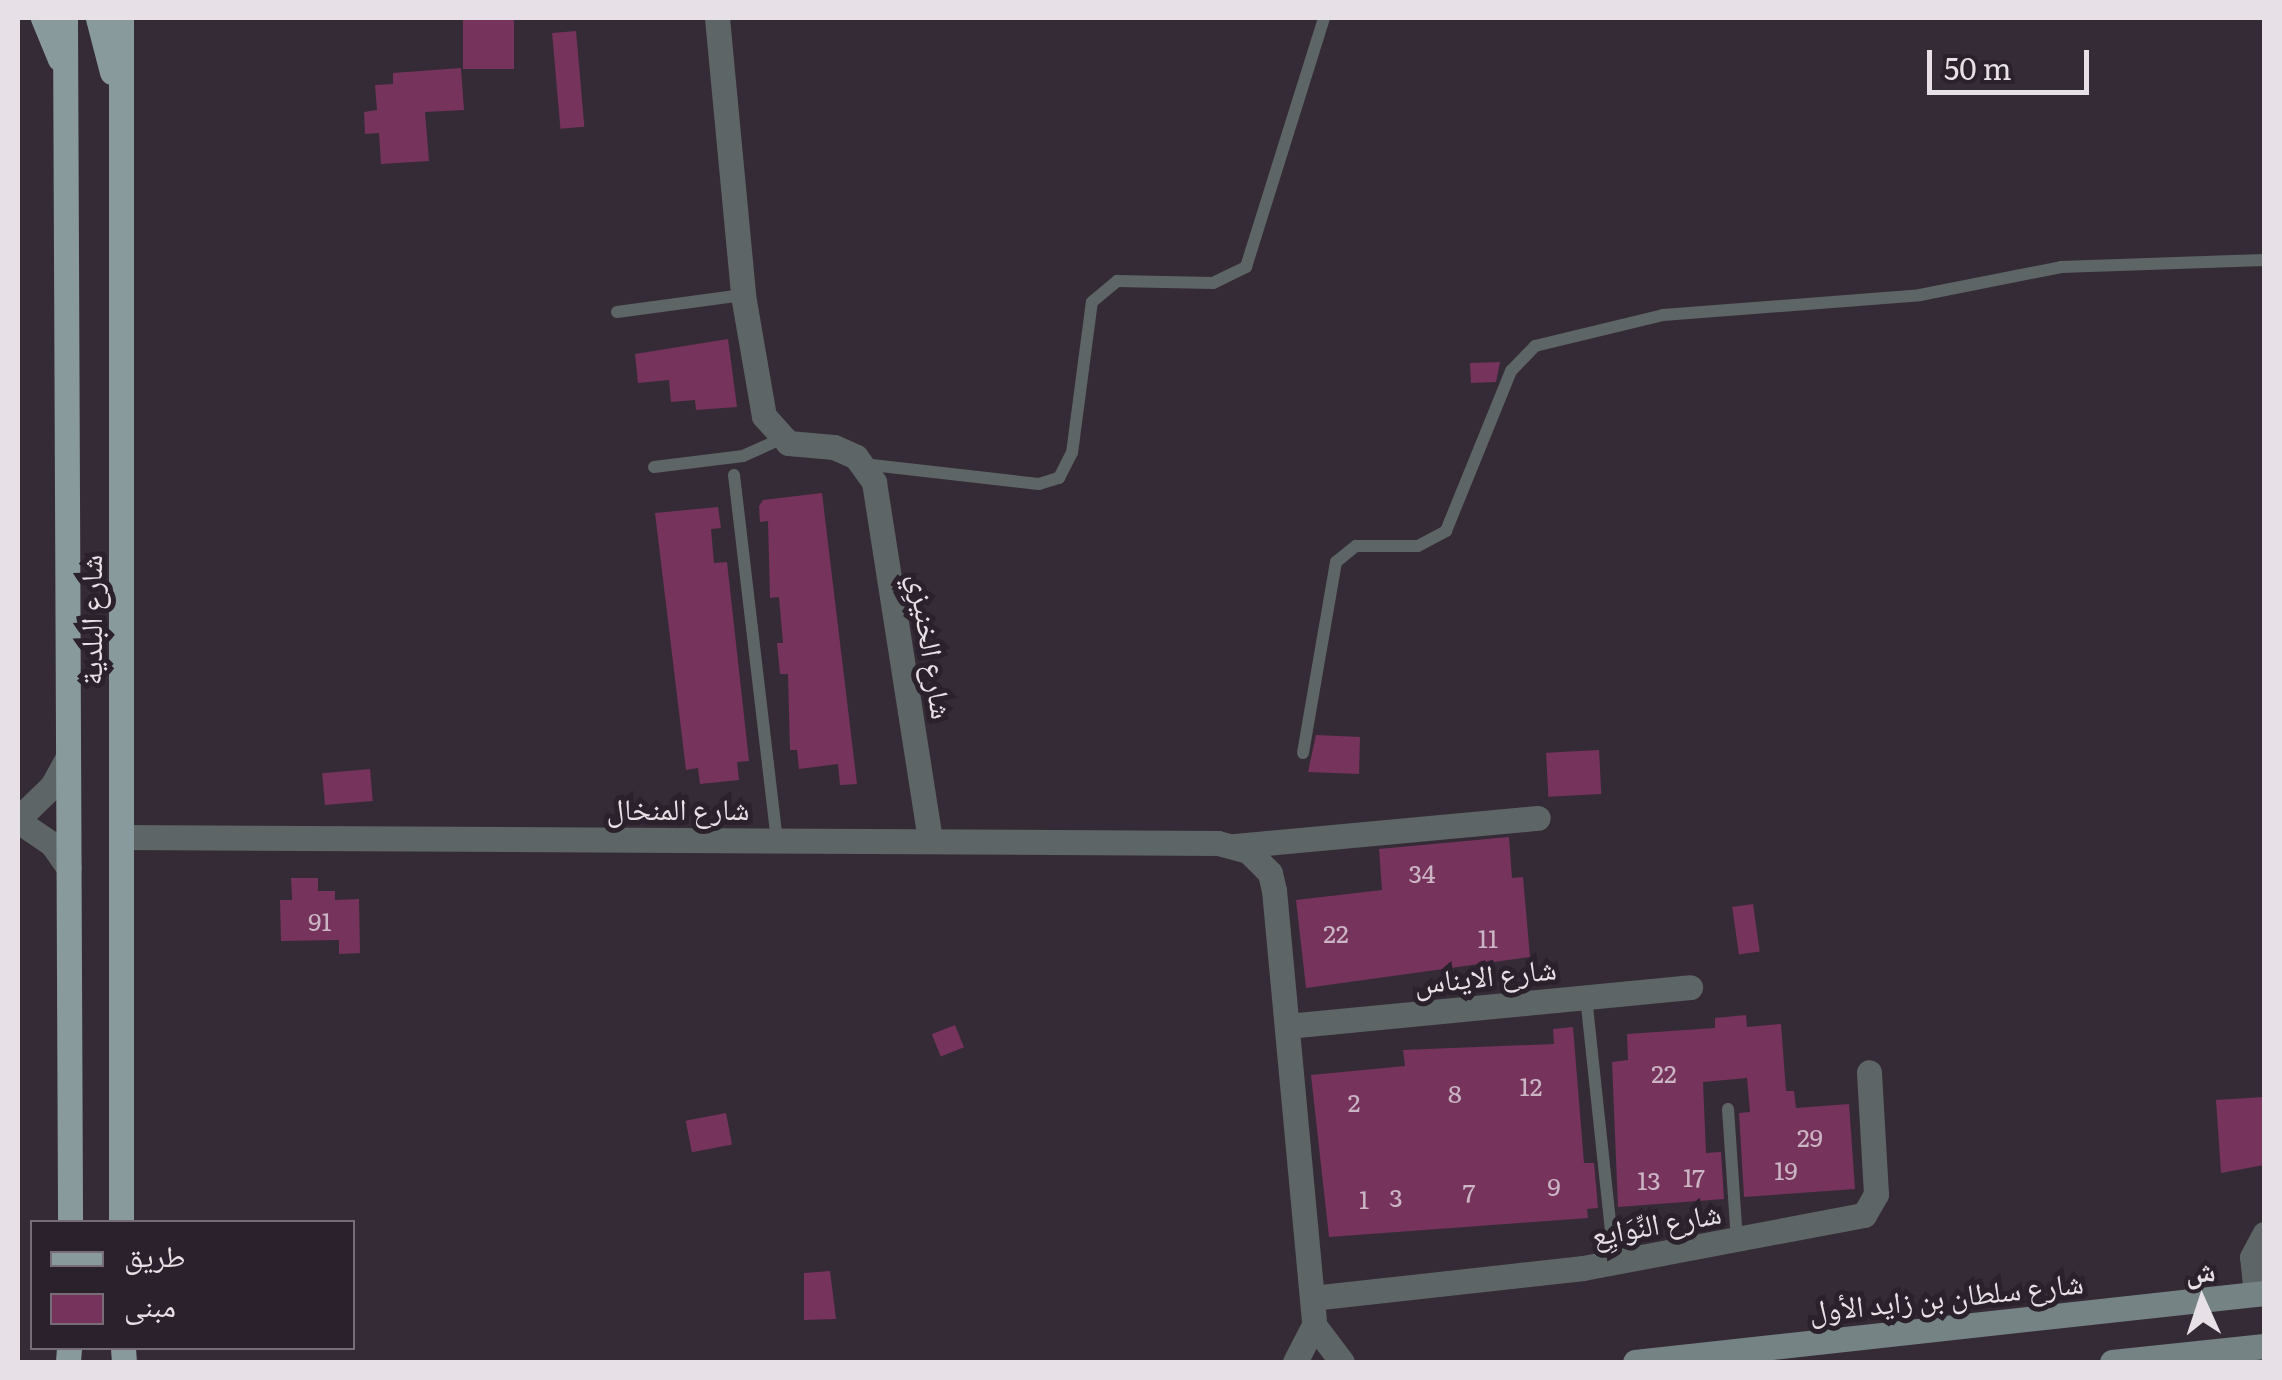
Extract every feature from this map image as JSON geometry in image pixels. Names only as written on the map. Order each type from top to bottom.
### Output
[{"type":"main road","points":[[43,18],[66,70]]},
{"type":"main road","name":"شارع البلدية","points":[[64,18],[70,1220]]},
{"type":"main road","points":[[98,18],[121,95]]},
{"type":"main road","name":"شارع البلدية","points":[[121,18],[121,1220]]},
{"type":"main road","name":"شارع سلطان بن زايد الأول","points":[[1636,1362],[2260,1293]]},
{"type":"main road","points":[[2112,1362],[2264,1346]]},
{"type":"street","points":[[716,18],[742,295],[764,416],[781,439],[805,448],[834,447],[864,464]]},
{"type":"street","name":"شارع الخنيزِي","points":[[864,464],[877,492],[930,841]]},
{"type":"street","points":[[68,756],[52,786],[18,820],[52,844],[68,868]]},
{"type":"street","name":"شارع المنخال","points":[[121,837],[1235,846],[1538,818]]},
{"type":"street","points":[[1235,846],[1270,873],[1314,1325],[1296,1362]]},
{"type":"street","name":"شارع الايناس","points":[[1286,1026],[1690,986]]},
{"type":"street","name":"شارع النِّوَايِع","points":[[1312,1298],[1614,1261],[1869,1211],[1876,1194],[1869,1072]]},
{"type":"street","points":[[2260,1293],[2252,1257],[2264,1234]]},
{"type":"street","points":[[1314,1325],[1342,1362]]},
{"type":"lane","points":[[864,464],[1039,484],[1059,478],[1070,462],[1085,322],[1098,293],[1129,278],[1226,280],[1253,257],[1324,18]]},
{"type":"lane","points":[[1303,753],[1336,562],[1356,546],[1418,546],[1446,532],[1511,371],[1535,346],[1664,315],[1920,295],[2061,267],[2264,260]]},
{"type":"lane","points":[[617,312],[742,295]]},
{"type":"lane","points":[[654,468],[733,465],[781,439]]},
{"type":"lane","points":[[733,465],[777,840]]},
{"type":"lane","points":[[1586,997],[1614,1261]]},
{"type":"lane","points":[[1728,1109],[1736,1240]]},
{"type":"building","points":[[463,18],[514,18],[514,69],[463,69]]},
{"type":"building","points":[[576,31],[584,127],[560,129],[552,33]]},
{"type":"building","points":[[461,68],[464,110],[425,112],[429,161],[381,164],[379,133],[365,134],[364,112],[377,110],[375,85],[393,84],[393,73]]},
{"type":"building","points":[[728,339],[737,407],[696,410],[695,400],[671,402],[669,380],[638,383],[635,354]]},
{"type":"building","points":[[1500,362],[1496,382],[1471,383],[1470,363]]},
{"type":"building","points":[[822,493],[857,784],[840,785],[838,764],[799,769],[797,750],[790,750],[788,674],[780,674],[777,643],[783,643],[779,597],[770,598],[768,521],[760,522],[759,506],[763,500]]},
{"type":"building","points":[[718,507],[721,528],[711,529],[714,563],[727,562],[749,761],[737,762],[739,780],[700,784],[698,768],[686,770],[655,513]]},
{"type":"building","points":[[1316,735],[1360,737],[1359,774],[1308,772]]},
{"type":"building","points":[[1599,750],[1601,794],[1548,797],[1546,753]]},
{"type":"building","points":[[370,769],[373,801],[325,805],[322,773]]},
{"type":"building","points":[[1509,837],[1512,878],[1523,877],[1530,957],[1306,988],[1296,900],[1382,890],[1379,849]]},
{"type":"building","points":[[291,878],[318,878],[318,891],[335,891],[335,900],[359,899],[360,953],[339,954],[339,940],[281,941],[280,900],[292,900]]},
{"type":"building","points":[[1753,904],[1760,952],[1739,954],[1732,907]]},
{"type":"building","points":[[1746,1015],[1747,1027],[1781,1024],[1786,1091],[1794,1091],[1796,1108],[1849,1104],[1855,1189],[1744,1197],[1739,1113],[1750,1112],[1747,1078],[1703,1082],[1706,1153],[1721,1152],[1724,1199],[1618,1207],[1612,1062],[1628,1060],[1627,1034],[1715,1028],[1715,1018]]},
{"type":"building","points":[[955,1025],[964,1047],[941,1057],[932,1034]]},
{"type":"building","points":[[1573,1027],[1584,1163],[1594,1163],[1598,1208],[1587,1209],[1588,1218],[1329,1237],[1311,1075],[1405,1066],[1403,1050],[1554,1044],[1553,1029]]},
{"type":"building","points":[[2264,1097],[2264,1165],[2221,1173],[2216,1100]]},
{"type":"building","points":[[726,1113],[732,1144],[692,1152],[686,1121]]},
{"type":"building","points":[[830,1271],[836,1319],[804,1320],[804,1273]]}]
